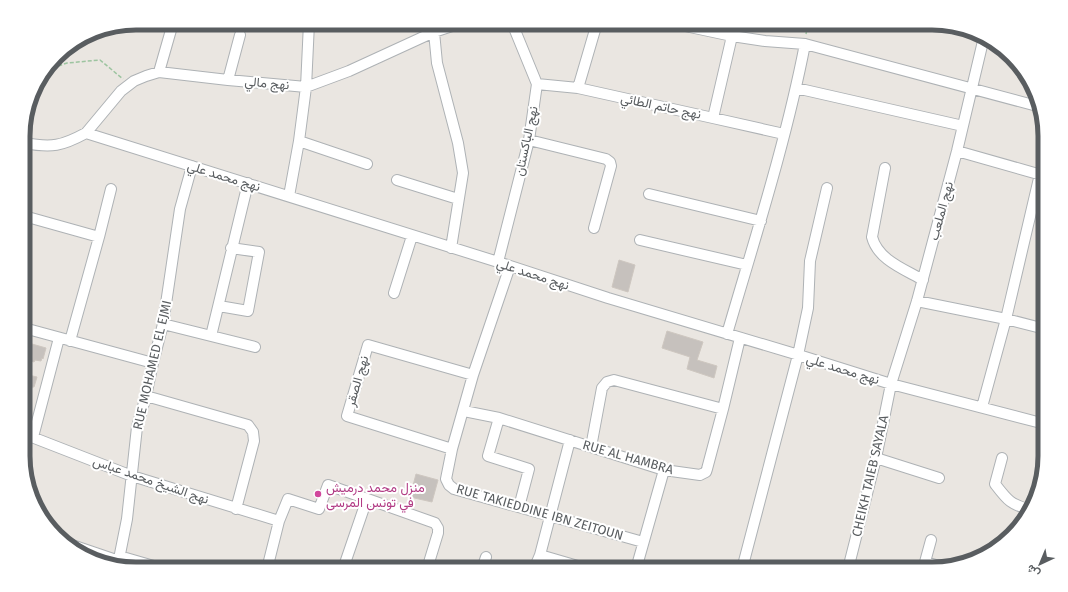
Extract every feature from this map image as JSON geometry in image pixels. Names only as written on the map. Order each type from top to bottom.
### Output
[{"type":"street","points":[[160,72],[171,30]]},
{"type":"street","points":[[289,196],[299,141],[306,87],[309,30]]},
{"type":"street","name":"نهج مالي","points":[[86,133],[121,91],[129,84],[146,76],[160,72],[306,87],[349,71],[431,30]]},
{"type":"street","points":[[435,30],[436,63],[458,143],[463,173],[451,248]]},
{"type":"street","points":[[515,30],[537,84]]},
{"type":"street","points":[[578,88],[595,30]]},
{"type":"street","points":[[704,30],[765,41],[805,44],[1033,105]]},
{"type":"street","name":"نهج حاتم الطائي","points":[[537,84],[578,88],[713,118],[733,30]]},
{"type":"street","points":[[228,80],[240,35]]},
{"type":"street","name":"نهج الملعب","points":[[891,384],[918,301],[922,280],[957,151],[983,43]]},
{"type":"street","points":[[727,334],[761,221],[796,88],[805,44]]},
{"type":"street","name":"نهج الباكستان","points":[[498,262],[529,140],[537,84]]},
{"type":"street","points":[[796,88],[963,126]]},
{"type":"street","points":[[713,118],[784,134]]},
{"type":"street","points":[[30,144],[58,146],[86,133]]},
{"type":"street","name":"نهج محمد علي","points":[[86,133],[608,298],[891,384],[1038,422]]},
{"type":"street","points":[[529,140],[606,159],[610,162],[611,166],[594,228]]},
{"type":"street","points":[[299,141],[367,164]]},
{"type":"street","points":[[957,151],[1038,174]]},
{"type":"street","name":"RUE MOHAMED EL EJMI","points":[[119,560],[132,476],[137,427],[163,324],[180,209],[192,166]]},
{"type":"street","points":[[885,168],[872,237],[876,249],[891,262],[922,280]]},
{"type":"street","points":[[397,180],[458,199]]},
{"type":"street","points":[[211,336],[231,248],[248,183]]},
{"type":"street","points":[[744,562],[798,355],[808,308],[810,261],[827,188]]},
{"type":"street","points":[[70,341],[111,190]]},
{"type":"street","points":[[982,407],[1006,320],[1038,191]]},
{"type":"street","points":[[649,194],[761,221]]},
{"type":"street","points":[[30,218],[99,237]]},
{"type":"street","points":[[394,292],[412,236]]},
{"type":"street","points":[[640,240],[747,265]]},
{"type":"street","points":[[219,306],[248,311],[259,252],[231,248]]},
{"type":"street","name":"RUE TAKIEDDINE IBN ZEITOUN","points":[[510,266],[473,374],[464,411],[452,449],[446,479],[454,490],[550,515],[644,542]]},
{"type":"street","points":[[918,301],[1038,327]]},
{"type":"street","points":[[163,324],[255,347]]},
{"type":"street","points":[[30,330],[152,363]]},
{"type":"street","points":[[30,430],[59,338]]},
{"type":"street","name":"RUE AL HAMBRA","points":[[464,411],[499,418],[664,470],[700,475],[706,472],[740,338]]},
{"type":"street","name":"نهج الصقر","points":[[452,449],[347,416],[368,345],[473,374]]},
{"type":"street","points":[[591,447],[602,388],[607,382],[614,380],[723,409]]},
{"type":"street","name":"CHEIKH TAIEB SAYALA","points":[[850,562],[876,458],[891,384]]},
{"type":"street","points":[[146,396],[248,425],[253,432],[254,441],[236,509]]},
{"type":"street","points":[[499,418],[488,456],[529,469],[519,507]]},
{"type":"street","name":"نهج الشيخ محمد عباس","points":[[30,437],[132,476],[279,521]]},
{"type":"street","points":[[537,562],[570,440]]},
{"type":"street","points":[[876,458],[939,478]]},
{"type":"street","points":[[1002,458],[995,484],[1007,500],[1015,506],[1024,508]]},
{"type":"street","points":[[638,562],[664,470]]},
{"type":"street","points":[[269,562],[279,521],[288,499],[319,509],[328,485],[435,523],[438,528],[438,533],[429,562]]},
{"type":"street","points":[[344,562],[367,499]]},
{"type":"street","points":[[925,562],[931,540]]},
{"type":"street","points":[[540,554],[566,562]]},
{"type":"street","points":[[484,562],[486,557]]},
{"type":"street","points":[[122,561],[126,558],[140,562]]},
{"type":"path","points":[[805,44],[807,30]]},
{"type":"path","points":[[56,67],[67,63],[100,60],[129,84]]},
{"type":"building","points":[[619,260],[635,265],[628,292],[612,287]]},
{"type":"building","points":[[667,331],[703,342],[697,360],[717,366],[714,378],[687,369],[690,357],[662,348]]},
{"type":"building","points":[[32,344],[46,348],[41,361],[31,361],[32,356],[30,352]]},
{"type":"building","points":[[30,375],[37,377],[30,392]]},
{"type":"building","points":[[416,474],[438,480],[432,502],[410,497]]},
{"type":"place","name":"منزل محمد درميش في تونس المرسى","points":[[318,494]]}]
